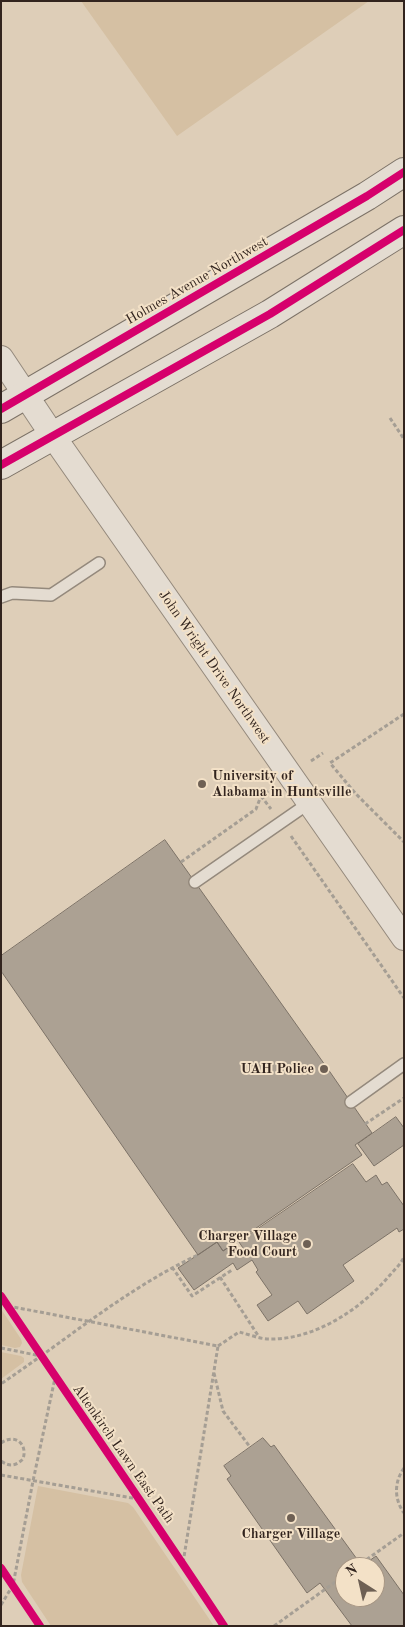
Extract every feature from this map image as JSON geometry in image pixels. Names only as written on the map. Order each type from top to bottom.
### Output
[{"type":"main road","name":"Holmes Avenue Northwest","points":[[1,409],[367,196],[404,172]]},
{"type":"main road","points":[[1,465],[270,314],[404,230]]},
{"type":"street","name":"John Wright Drive Northwest","points":[[1,358],[53,436],[404,938]]},
{"type":"lane","points":[[1,597],[12,593],[51,595],[99,563]]},
{"type":"lane","points":[[195,882],[310,802]]},
{"type":"lane","points":[[351,1102],[404,1064]]},
{"type":"path","points":[[390,418],[404,439]]},
{"type":"path","points":[[404,714],[330,763],[356,794],[404,842]]},
{"type":"path","points":[[181,862],[256,808],[261,796],[322,753]]},
{"type":"path","points":[[261,796],[282,823],[404,998]]},
{"type":"path","points":[[366,1124],[404,1098]]},
{"type":"path","points":[[1,1384],[89,1321],[172,1267],[198,1255]]},
{"type":"path","points":[[8,1306],[218,1346],[239,1332],[268,1339],[296,1336],[326,1326],[358,1306],[382,1284],[404,1257]]},
{"type":"path","points":[[398,1266],[404,1266]]},
{"type":"path","points":[[172,1267],[192,1296],[232,1270]]},
{"type":"path","points":[[220,1277],[258,1337]]},
{"type":"path","points":[[183,1563],[218,1346]]},
{"type":"path","points":[[1,1348],[41,1356]]},
{"type":"path","points":[[214,1370],[223,1411],[250,1447]]},
{"type":"path","points":[[1,1604],[13,1585],[55,1377]]},
{"type":"path","points":[[1,1461],[7,1465],[16,1465],[23,1459],[24,1454],[23,1445],[20,1442],[12,1438],[2,1441]]},
{"type":"path","points":[[404,1468],[398,1476],[396,1492],[399,1506],[404,1513]]},
{"type":"path","points":[[1,1474],[139,1499]]},
{"type":"path","points":[[370,1557],[404,1533]]},
{"type":"path","points":[[1,1568],[40,1626]]},
{"type":"path","points":[[274,1626],[335,1582]]},
{"type":"shaded area","points":[[81,1],[369,1],[177,136]]},
{"type":"shaded area","points":[[1,1309],[21,1339],[20,1347],[15,1348],[1,1345]]},
{"type":"shaded area","points":[[1,1352],[21,1356],[24,1358],[24,1362],[1,1379]]},
{"type":"shaded area","points":[[38,1486],[128,1503],[133,1507],[214,1626],[51,1626],[22,1582],[21,1575]]},
{"type":"building","points":[[165,840],[372,1133],[355,1145],[362,1155],[223,1251],[217,1242],[198,1255],[1,971],[1,956]]},
{"type":"building","points":[[396,1117],[404,1128],[404,1145],[374,1166],[358,1144]]},
{"type":"building","name":"Charger Village Food Court","points":[[353,1164],[366,1182],[376,1175],[382,1185],[387,1182],[404,1206],[404,1229],[399,1232],[397,1228],[343,1265],[354,1281],[307,1314],[298,1301],[268,1321],[257,1305],[272,1295],[256,1272],[258,1270],[252,1260],[237,1270],[233,1263],[194,1290],[178,1268],[217,1242],[223,1251],[232,1245],[239,1256],[245,1251],[239,1242]]},
{"type":"building","name":"Charger Village","points":[[263,1438],[271,1447],[274,1445],[355,1557],[335,1557],[335,1603],[320,1583],[307,1593],[227,1479],[231,1476],[224,1466]]},
{"type":"building","name":"Charger Village","points":[[385,1569],[404,1595],[404,1626],[352,1626],[338,1607],[385,1607]]},
{"type":"cycle path","points":[[1,409],[367,196],[404,172]]},
{"type":"cycle path","points":[[1,465],[270,314],[404,230]]},
{"type":"cycle path","name":"Altenkirch Lawn East Path","points":[[1,1296],[224,1626]]},
{"type":"cycle path","points":[[1,1568],[40,1626]]},
{"type":"place","name":"University of Alabama in Huntsville","points":[[202,784]]},
{"type":"place","name":"UAH Police","points":[[324,1069]]},
{"type":"place","name":"Charger Village Food Court","points":[[307,1244]]},
{"type":"place","name":"Charger Village","points":[[291,1518]]}]
